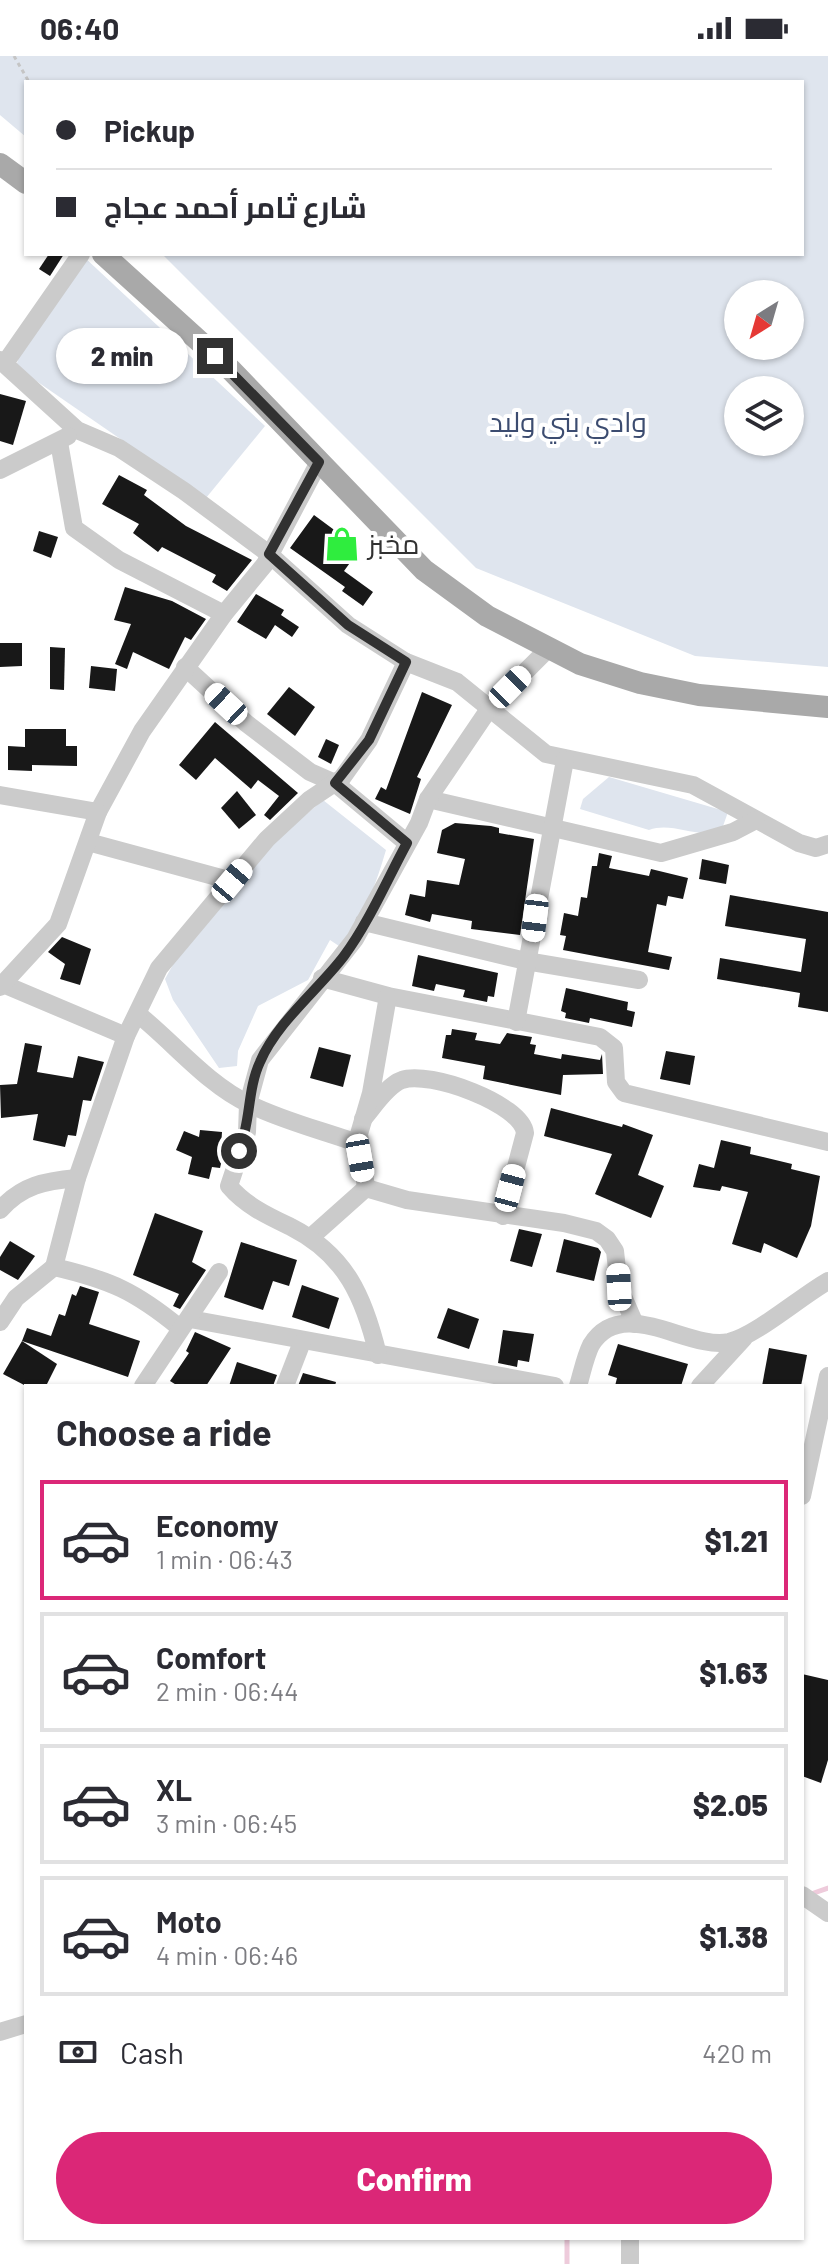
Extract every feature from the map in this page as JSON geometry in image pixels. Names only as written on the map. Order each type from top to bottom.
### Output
[{"type":"main road","points":[[0,164],[24,182]]},
{"type":"main road","points":[[105,256],[231,370],[424,570],[487,616],[580,664],[652,686],[699,695],[828,707]]},
{"type":"street","points":[[80,256],[2,362],[77,430],[119,448],[269,554],[348,625],[406,662],[457,682],[491,706],[546,754],[693,785],[799,843],[816,848],[828,844]]},
{"type":"street","points":[[0,470],[77,430]]},
{"type":"street","points":[[59,442],[74,528],[119,560],[224,614]]},
{"type":"street","points":[[126,1036],[1,985],[58,924],[98,812],[135,742],[185,667],[265,564],[319,462]]},
{"type":"street","points":[[378,1355],[357,1287],[339,1261],[311,1237],[240,1199],[229,1186],[247,1132],[248,1104],[260,1060],[322,978],[342,958],[407,843],[428,799],[491,706],[548,649]]},
{"type":"street","points":[[0,1322],[16,1298],[54,1267],[77,1178],[126,1036],[169,954],[300,807],[335,783],[369,740],[406,662]]},
{"type":"street","points":[[185,667],[246,723],[310,772],[335,783],[407,843]]},
{"type":"street","points":[[516,1022],[565,760]]},
{"type":"street","points":[[0,795],[98,812]]},
{"type":"street","points":[[428,799],[661,853],[733,832],[756,820]]},
{"type":"street","points":[[88,842],[232,881]]},
{"type":"street","points":[[364,922],[526,961],[639,980]]},
{"type":"street","points":[[322,978],[388,996],[607,1040],[614,1048],[616,1082],[624,1093],[828,1142]]},
{"type":"street","points":[[366,1188],[360,1144],[388,996]]},
{"type":"street","points":[[139,1015],[173,1042],[192,1064],[248,1104],[360,1144]]},
{"type":"street","points":[[363,1119],[396,1083],[406,1078],[453,1084],[516,1115],[525,1133],[503,1216]]},
{"type":"street","points":[[0,1210],[26,1188],[43,1182],[77,1178]]},
{"type":"street","points":[[311,1237],[366,1188]]},
{"type":"street","points":[[366,1188],[407,1200],[564,1223],[596,1231],[607,1239],[615,1251],[619,1287],[635,1324]]},
{"type":"street","points":[[54,1267],[107,1280],[185,1324],[544,1384]]},
{"type":"street","points":[[144,1384],[219,1272]]},
{"type":"street","points":[[702,1384],[746,1336],[828,1281]]},
{"type":"street","points":[[579,1384],[596,1340],[608,1331],[635,1324],[706,1343],[726,1343],[746,1336]]},
{"type":"street","points":[[286,1384],[302,1342]]},
{"type":"street","points":[[804,1487],[828,1376]]},
{"type":"street","points":[[804,1896],[828,1913]]},
{"type":"street","points":[[0,2032],[24,2025]]},
{"type":"street","points":[[630,2240],[630,2264]]},
{"type":"path","points":[[14,56],[28,80]]},
{"type":"green space","name":"وادي بني وليد","points":[[0,56],[828,56],[828,667],[695,656],[476,568],[164,256],[804,256],[804,80],[24,80],[24,135],[0,115]]},
{"type":"green space","points":[[83,256],[265,426],[206,498],[16,367],[25,334]]},
{"type":"green space","points":[[609,777],[728,812],[722,829],[704,833],[668,828],[649,830],[580,809],[583,799]]},
{"type":"green space","points":[[323,800],[386,850],[374,888],[348,937],[339,946],[330,940],[308,980],[258,1006],[238,1051],[237,1066],[219,1068],[173,1000],[165,979],[197,929],[235,882]]},
{"type":"building","points":[[48,256],[63,256],[50,276],[39,269]]},
{"type":"building","points":[[0,394],[26,401],[13,445],[0,441]]},
{"type":"building","points":[[119,475],[147,490],[144,495],[186,526],[252,560],[227,591],[212,582],[216,575],[162,547],[158,552],[133,533],[139,524],[102,504]]},
{"type":"building","points":[[314,515],[360,549],[344,571],[373,592],[363,606],[342,591],[345,587],[290,548]]},
{"type":"building","points":[[39,531],[58,537],[51,558],[33,551]]},
{"type":"building","points":[[125,587],[172,601],[206,619],[191,640],[185,637],[169,669],[133,652],[127,669],[115,664],[131,624],[114,620]]},
{"type":"building","points":[[256,594],[284,610],[281,615],[299,627],[292,637],[275,625],[266,639],[237,622]]},
{"type":"building","points":[[0,643],[22,643],[22,666],[0,667]]},
{"type":"building","points":[[50,647],[65,648],[64,690],[50,689]]},
{"type":"building","points":[[91,666],[117,669],[115,691],[89,688]]},
{"type":"building","points":[[289,687],[315,707],[295,736],[267,714]]},
{"type":"building","points":[[422,692],[452,705],[417,777],[421,779],[410,814],[375,799],[381,787],[386,790]]},
{"type":"building","points":[[215,722],[298,793],[270,820],[264,815],[279,796],[258,780],[251,789],[215,758],[196,780],[179,765]]},
{"type":"building","points":[[25,729],[66,729],[66,746],[77,746],[77,766],[32,765],[32,771],[8,770],[8,746],[25,747]]},
{"type":"building","points":[[326,739],[339,745],[331,764],[318,757]]},
{"type":"building","points":[[237,791],[256,815],[239,829],[221,808]]},
{"type":"building","points":[[455,823],[491,826],[499,828],[499,833],[534,839],[520,935],[471,929],[472,921],[432,914],[430,922],[405,915],[410,894],[425,897],[427,880],[459,885],[465,859],[437,853],[442,830]]},
{"type":"building","points":[[599,853],[612,856],[609,868],[649,876],[651,869],[688,878],[683,899],[668,896],[666,906],[657,904],[648,952],[672,957],[669,970],[563,950],[566,936],[560,935],[564,913],[578,916],[581,897],[587,898],[592,866],[597,866]]},
{"type":"building","points":[[702,859],[729,865],[726,884],[699,879]]},
{"type":"building","points":[[730,895],[828,912],[828,1012],[798,1007],[800,993],[717,979],[720,958],[801,972],[806,939],[725,926]]},
{"type":"building","points":[[62,937],[91,949],[80,985],[60,979],[65,964],[48,952]]},
{"type":"building","points":[[418,955],[498,973],[494,997],[488,996],[487,1002],[463,997],[465,990],[436,984],[434,991],[412,986]]},
{"type":"building","points":[[566,988],[628,1002],[627,1010],[635,1012],[632,1027],[590,1018],[589,1023],[565,1018],[566,1013],[561,1011]]},
{"type":"building","points":[[452,1029],[477,1033],[475,1040],[500,1044],[507,1033],[532,1037],[530,1044],[536,1045],[534,1054],[561,1059],[562,1054],[600,1060],[602,1054],[603,1074],[563,1075],[561,1095],[483,1079],[485,1066],[442,1058],[446,1035],[451,1035]]},
{"type":"building","points":[[25,1043],[42,1046],[37,1072],[73,1078],[78,1056],[104,1062],[91,1101],[83,1100],[76,1136],[68,1135],[65,1147],[33,1140],[38,1114],[1,1118],[0,1085],[17,1084]]},
{"type":"building","points":[[319,1047],[351,1055],[343,1087],[310,1078]]},
{"type":"building","points":[[666,1051],[695,1056],[690,1085],[660,1079]]},
{"type":"building","points":[[551,1108],[622,1127],[623,1124],[653,1135],[638,1175],[664,1186],[651,1218],[595,1194],[612,1154],[544,1136]]},
{"type":"building","points":[[200,1130],[222,1132],[221,1147],[225,1147],[220,1168],[212,1167],[209,1179],[188,1174],[192,1157],[176,1150],[184,1131],[199,1137]]},
{"type":"building","points":[[721,1140],[751,1147],[750,1154],[792,1164],[791,1169],[820,1176],[811,1226],[797,1258],[764,1243],[761,1253],[732,1244],[748,1192],[722,1186],[720,1191],[693,1187],[699,1164],[714,1168]]},
{"type":"building","points":[[155,1213],[203,1231],[192,1262],[206,1270],[180,1309],[173,1306],[179,1294],[133,1275]]},
{"type":"building","points":[[519,1229],[542,1234],[532,1267],[510,1261]]},
{"type":"building","points":[[564,1239],[598,1248],[601,1252],[594,1281],[556,1272]]},
{"type":"building","points":[[10,1241],[35,1256],[18,1280],[0,1270],[0,1257]]},
{"type":"building","points":[[241,1242],[297,1260],[289,1286],[273,1281],[263,1310],[224,1297]]},
{"type":"building","points":[[302,1285],[339,1298],[329,1329],[292,1317]]},
{"type":"building","points":[[80,1286],[99,1292],[89,1324],[140,1341],[128,1377],[22,1341],[27,1328],[51,1336],[59,1314],[65,1316],[72,1294],[76,1296]]},
{"type":"building","points":[[448,1308],[479,1319],[469,1349],[437,1338]]},
{"type":"building","points":[[503,1330],[534,1334],[529,1362],[518,1360],[517,1367],[498,1363]]},
{"type":"building","points":[[195,1332],[231,1348],[207,1384],[175,1384],[170,1381],[189,1353],[186,1351]]},
{"type":"building","points":[[22,1341],[57,1364],[47,1384],[24,1385],[3,1374]]},
{"type":"building","points":[[618,1344],[688,1364],[682,1384],[616,1384],[617,1378],[608,1375]]},
{"type":"building","points":[[769,1348],[807,1355],[801,1384],[762,1384]]},
{"type":"building","points":[[237,1362],[277,1375],[274,1384],[230,1384]]},
{"type":"building","points":[[303,1373],[336,1382],[336,1384],[299,1384]]},
{"type":"building","points":[[804,1674],[828,1680],[828,1760],[821,1783],[804,1777]]},
{"type":"waterway","points":[[811,1894],[828,1888]]},
{"type":"waterway","points":[[567,2240],[567,2264]]},
{"type":"place","name":"مخبز","points":[[342,544]]},
{"type":"route","points":[[215,356],[319,462],[269,554],[348,625],[406,662],[369,740],[335,783],[407,843],[355,939],[296,1010],[260,1060],[248,1104],[247,1132],[239,1151]]}]
